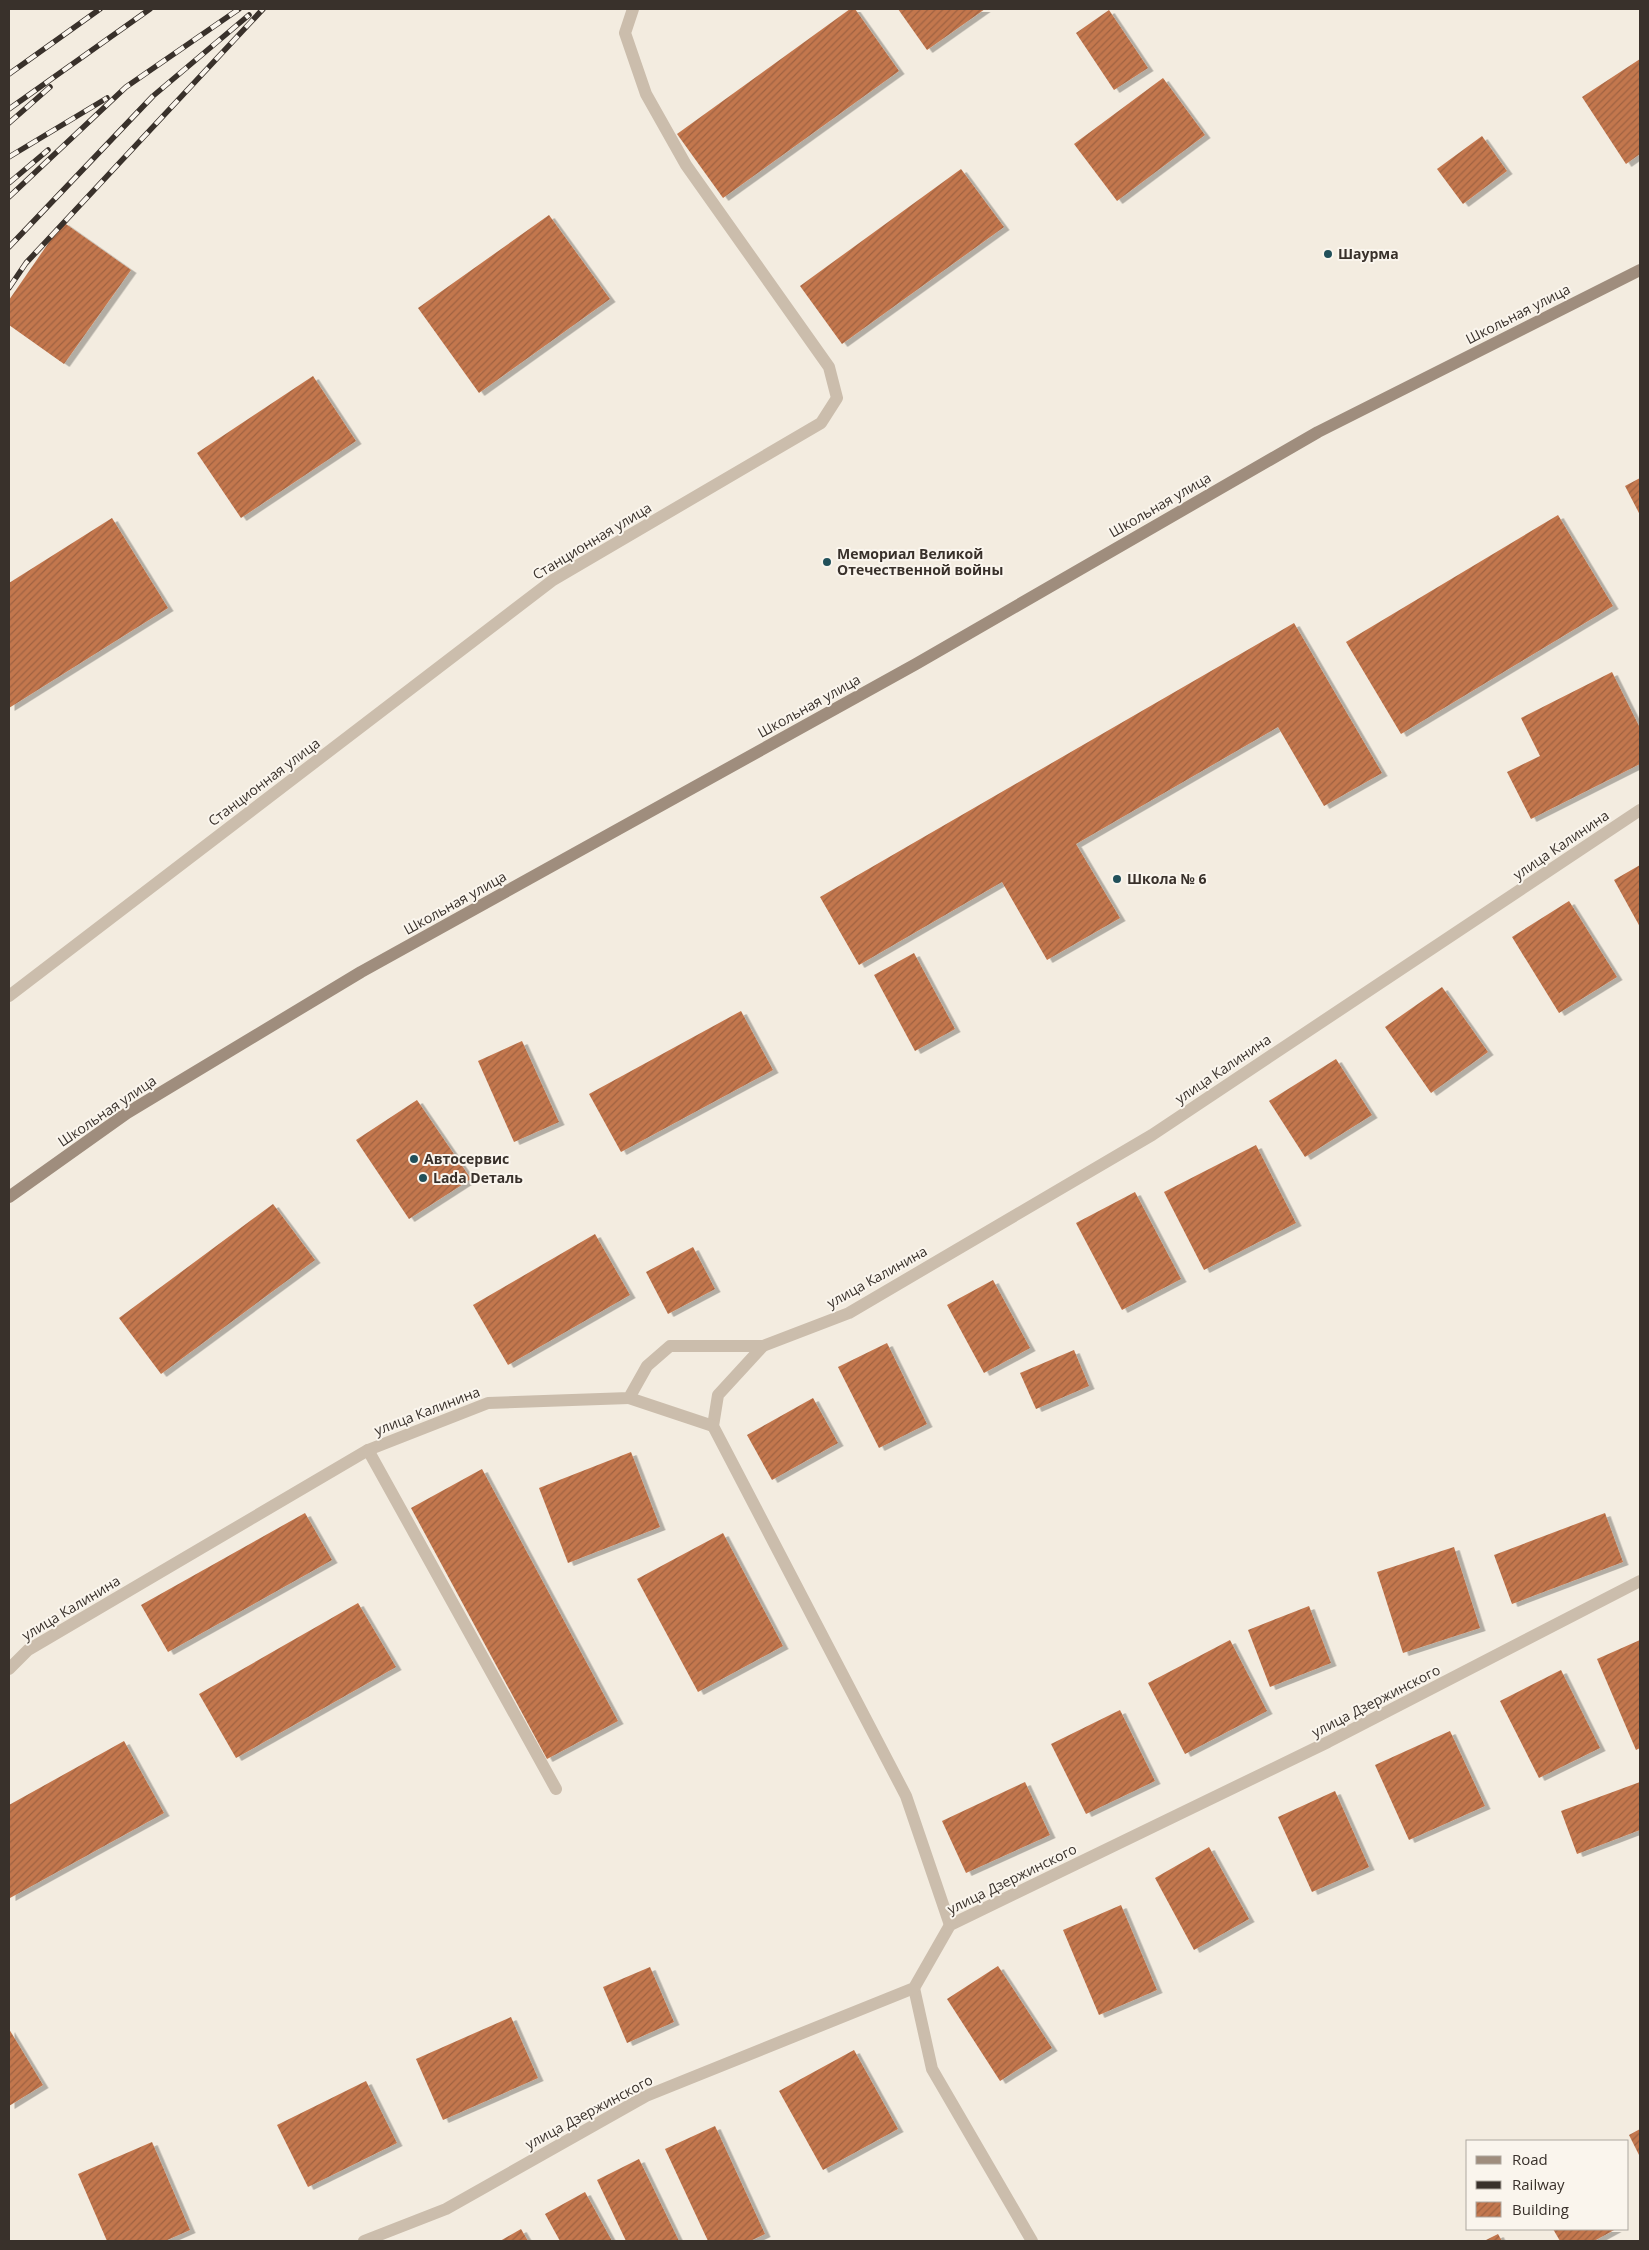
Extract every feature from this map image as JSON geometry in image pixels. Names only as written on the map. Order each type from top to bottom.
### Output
[{"type":"main road","name":"Школьная улица","points":[[9,1197],[127,1113],[361,972],[916,664],[1318,432],[1640,270]]},
{"type":"street","name":"Станционная улица","points":[[9,996],[553,580],[822,423],[837,398],[829,367],[686,165],[646,94],[625,33],[633,9]]},
{"type":"street","name":"улица Калинина","points":[[9,1669],[28,1650],[368,1450],[488,1403],[629,1398],[647,1366],[670,1346],[763,1346],[849,1313],[1152,1135],[1640,810]]},
{"type":"street","points":[[763,1346],[718,1395],[713,1426],[906,1796],[950,1925]]},
{"type":"street","points":[[629,1398],[713,1426]]},
{"type":"street","points":[[368,1450],[556,1789]]},
{"type":"street","name":"улица Дзержинского","points":[[364,2241],[446,2208],[646,2096],[914,1988],[950,1925],[1328,1742],[1640,1581]]},
{"type":"street","points":[[914,1988],[932,2069],[1032,2241]]},
{"type":"building","points":[[850,9],[855,9],[899,71],[723,198],[677,134]]},
{"type":"building","points":[[898,9],[985,9],[927,50]]},
{"type":"building","points":[[1109,10],[1148,68],[1114,90],[1076,33]]},
{"type":"building","points":[[1640,59],[1640,154],[1626,164],[1582,97]]},
{"type":"building","points":[[1163,78],[1205,135],[1117,201],[1074,144]]},
{"type":"building","points":[[1482,136],[1507,171],[1463,204],[1437,169]]},
{"type":"building","points":[[961,169],[1004,227],[842,344],[800,286]]},
{"type":"building","points":[[549,215],[610,299],[479,393],[418,308]]},
{"type":"building","points":[[63,222],[131,270],[64,364],[9,325],[9,300]]},
{"type":"building","points":[[313,376],[356,441],[241,518],[197,453]]},
{"type":"building","points":[[1640,478],[1640,515],[1625,486]]},
{"type":"building","points":[[1558,515],[1613,606],[1401,734],[1346,642]]},
{"type":"building","points":[[112,518],[168,608],[9,708],[9,583]]},
{"type":"building","points":[[1294,623],[1382,773],[1324,806],[1278,727],[1076,844],[1120,918],[1047,960],[1002,882],[859,965],[820,897]]},
{"type":"building","points":[[1612,672],[1640,728],[1640,764],[1531,819],[1507,772],[1540,756],[1521,718]]},
{"type":"building","points":[[1640,865],[1640,927],[1614,880]]},
{"type":"building","points":[[1569,901],[1617,977],[1559,1013],[1512,937]]},
{"type":"building","points":[[914,953],[955,1029],[915,1051],[874,975]]},
{"type":"building","points":[[1442,987],[1488,1052],[1431,1093],[1385,1027]]},
{"type":"building","points":[[741,1011],[773,1070],[621,1152],[589,1094]]},
{"type":"building","points":[[522,1041],[559,1122],[514,1142],[478,1061]]},
{"type":"building","points":[[1336,1059],[1372,1115],[1305,1157],[1269,1101]]},
{"type":"building","name":"Автосервис","points":[[417,1100],[471,1179],[409,1219],[356,1140]]},
{"type":"building","points":[[1256,1145],[1296,1223],[1204,1270],[1164,1192]]},
{"type":"building","points":[[1135,1192],[1181,1279],[1122,1310],[1076,1223]]},
{"type":"building","points":[[273,1204],[315,1260],[161,1374],[119,1318]]},
{"type":"building","points":[[595,1234],[630,1295],[508,1365],[473,1305]]},
{"type":"building","points":[[693,1247],[715,1289],[668,1314],[646,1272]]},
{"type":"building","points":[[993,1280],[1030,1348],[984,1373],[947,1305]]},
{"type":"building","points":[[887,1343],[927,1424],[879,1448],[838,1367]]},
{"type":"building","points":[[1074,1350],[1089,1386],[1036,1409],[1020,1373]]},
{"type":"building","points":[[813,1398],[838,1443],[772,1480],[747,1435]]},
{"type":"building","points":[[631,1452],[660,1527],[568,1563],[539,1488]]},
{"type":"building","points":[[482,1469],[618,1721],[547,1759],[411,1508]]},
{"type":"building","points":[[305,1513],[332,1560],[168,1652],[141,1605]]},
{"type":"building","points":[[1605,1513],[1623,1562],[1512,1604],[1494,1555]]},
{"type":"building","points":[[723,1533],[783,1646],[698,1692],[637,1579]]},
{"type":"building","points":[[1454,1547],[1480,1628],[1403,1653],[1377,1572]]},
{"type":"building","points":[[358,1603],[396,1667],[236,1758],[199,1694]]},
{"type":"building","points":[[1309,1606],[1331,1663],[1270,1687],[1248,1630]]},
{"type":"building","points":[[1230,1640],[1267,1711],[1185,1754],[1148,1683]]},
{"type":"building","points":[[1640,1640],[1640,1748],[1636,1750],[1597,1659]]},
{"type":"building","points":[[1561,1670],[1600,1748],[1539,1778],[1500,1701]]},
{"type":"building","points":[[1120,1710],[1155,1781],[1086,1814],[1051,1744]]},
{"type":"building","points":[[1450,1731],[1485,1806],[1409,1840],[1375,1765]]},
{"type":"building","points":[[124,1741],[164,1813],[10,1898],[9,1805]]},
{"type":"building","points":[[1025,1782],[1050,1835],[966,1873],[942,1821]]},
{"type":"building","points":[[1640,1782],[1640,1830],[1577,1854],[1561,1811]]},
{"type":"building","points":[[1335,1791],[1369,1867],[1312,1892],[1278,1817]]},
{"type":"building","points":[[1209,1847],[1249,1919],[1194,1950],[1155,1878]]},
{"type":"building","points":[[1121,1905],[1157,1990],[1099,2015],[1063,1930]]},
{"type":"building","points":[[998,1966],[1052,2048],[1000,2081],[947,1999]]},
{"type":"building","points":[[650,1967],[674,2022],[627,2043],[603,1987]]},
{"type":"building","points":[[511,2017],[538,2078],[443,2120],[416,2059]]},
{"type":"building","points":[[9,2029],[43,2085],[9,2106]]},
{"type":"building","points":[[854,2050],[898,2129],[823,2170],[779,2091]]},
{"type":"building","points":[[366,2081],[397,2143],[308,2187],[277,2125]]},
{"type":"building","points":[[715,2126],[765,2234],[750,2241],[708,2241],[665,2149]]},
{"type":"building","points":[[1640,2129],[1640,2157],[1629,2135]]},
{"type":"building","points":[[152,2142],[190,2230],[165,2241],[107,2241],[78,2174]]},
{"type":"building","points":[[639,2159],[679,2241],[626,2241],[597,2180]]},
{"type":"building","points":[[585,2192],[612,2241],[560,2241],[545,2214]]},
{"type":"building","points":[[521,2229],[528,2241],[500,2241]]},
{"type":"building","points":[[1554,2230],[1614,2230],[1594,2241],[1560,2241]]},
{"type":"building","points":[[1498,2234],[1502,2241],[1484,2241]]},
{"type":"railway","points":[[9,74],[100,9]]},
{"type":"railway","points":[[9,109],[150,9]]},
{"type":"railway","points":[[9,197],[126,87],[239,9]]},
{"type":"railway","points":[[9,288],[26,263],[263,9]]},
{"type":"railway","points":[[9,247],[153,96],[249,15]]},
{"type":"railway","points":[[9,123],[50,87]]},
{"type":"railway","points":[[9,157],[107,98]]},
{"type":"railway","points":[[9,183],[48,150]]},
{"type":"place","name":"Шаурма","points":[[1328,254]]},
{"type":"place","name":"Мемориал Великой Отечественной войны","points":[[827,562]]},
{"type":"place","name":"Школа № 6","points":[[1117,879]]},
{"type":"place","name":"Автосервис","points":[[414,1159]]},
{"type":"place","name":"Lada Dеталь","points":[[423,1178]]}]
